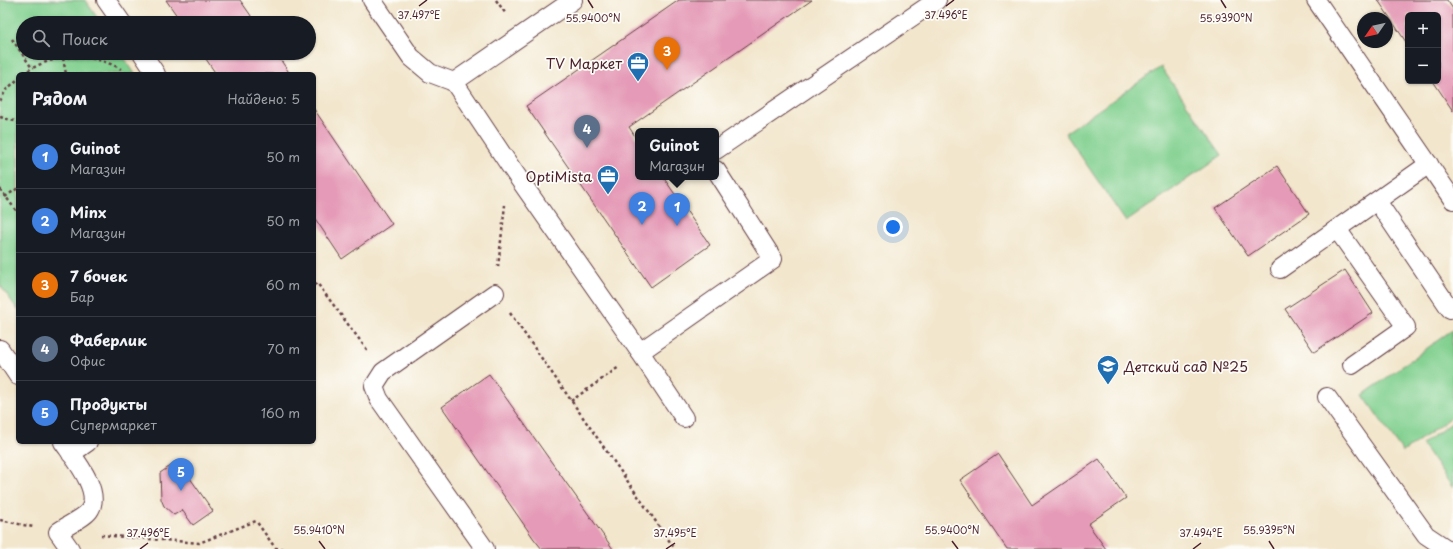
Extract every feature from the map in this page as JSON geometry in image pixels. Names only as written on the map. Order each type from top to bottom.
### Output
[{"type":"lane","points":[[106,0],[117,16]]},
{"type":"lane","points":[[372,0],[411,57],[430,73],[454,82],[510,166],[640,352],[684,418]]},
{"type":"lane","points":[[454,82],[573,0]]},
{"type":"lane","points":[[719,148],[937,0]]},
{"type":"lane","points":[[1316,0],[1453,200]]},
{"type":"lane","points":[[147,60],[155,72]]},
{"type":"lane","points":[[1280,269],[1429,164]]},
{"type":"lane","points":[[640,352],[773,259],[719,175]]},
{"type":"lane","points":[[1377,201],[1450,309]]},
{"type":"lane","points":[[1337,229],[1406,327],[1352,365]]},
{"type":"lane","points":[[485,549],[380,399],[374,386],[383,372],[495,293]]},
{"type":"lane","points":[[0,350],[16,373]]},
{"type":"lane","points":[[1327,398],[1426,535],[1447,549]]},
{"type":"lane","points":[[70,549],[58,532],[89,512],[94,501],[91,486],[67,448],[81,444]]},
{"type":"path","points":[[12,39],[16,45]]},
{"type":"path","points":[[26,60],[32,68]]},
{"type":"path","points":[[26,72],[52,60]]},
{"type":"path","points":[[63,60],[66,72]]},
{"type":"path","points":[[99,60],[124,71]]},
{"type":"path","points":[[0,101],[6,90],[16,81]]},
{"type":"path","points":[[0,116],[16,121]]},
{"type":"path","points":[[510,166],[495,293],[675,549]]},
{"type":"path","points":[[0,189],[16,211]]},
{"type":"path","points":[[5,197],[16,189]]},
{"type":"path","points":[[316,284],[330,299],[383,372]]},
{"type":"path","points":[[571,401],[640,352]]},
{"type":"path","points":[[0,520],[58,532],[199,544],[256,521],[275,548],[284,549]]},
{"type":"green space","points":[[0,0],[85,0],[96,16],[16,16],[16,60],[126,60],[134,72],[16,72],[16,307],[0,285]]},
{"type":"green space","points":[[1161,67],[1222,155],[1126,222],[1065,133]]},
{"type":"green space","points":[[1452,330],[1453,416],[1403,452],[1363,395]]},
{"type":"green space","points":[[1453,422],[1453,488],[1422,444]]},
{"type":"building","points":[[166,0],[240,0],[251,16],[177,16]]},
{"type":"building","points":[[679,0],[812,0],[629,127],[635,136],[635,180],[665,180],[710,245],[651,287],[526,106]]},
{"type":"building","points":[[1378,0],[1447,0],[1453,9],[1453,111],[1435,84],[1441,84],[1441,12],[1405,12],[1405,40],[1393,22],[1393,12],[1386,12]]},
{"type":"building","points":[[207,60],[281,60],[289,72],[215,72]]},
{"type":"building","points":[[316,112],[392,224],[342,259],[316,220]]},
{"type":"building","points":[[1277,166],[1309,214],[1248,256],[1215,208]]},
{"type":"building","points":[[1345,270],[1373,313],[1314,352],[1285,309]]},
{"type":"building","points":[[489,374],[613,549],[542,549],[534,539],[442,407]]},
{"type":"building","points":[[998,454],[1032,505],[1099,459],[1126,498],[1088,524],[1106,549],[1007,549],[960,480]]},
{"type":"building","points":[[178,461],[213,511],[193,525],[182,510],[174,515],[164,506],[161,499],[160,473]]},
{"type":"place","name":"7 бочек","points":[[667,70]]},
{"type":"place","name":"TV Маркет","points":[[638,82]]},
{"type":"place","name":"Фаберлик","points":[[587,148]]},
{"type":"place","name":"OptiMista","points":[[608,196]]},
{"type":"place","name":"Minx","points":[[642,225]]},
{"type":"place","name":"Guinot","points":[[677,226]]},
{"type":"place","name":"Детский сад №25","points":[[1108,386]]},
{"type":"place","name":"Продукты","points":[[181,491]]}]
